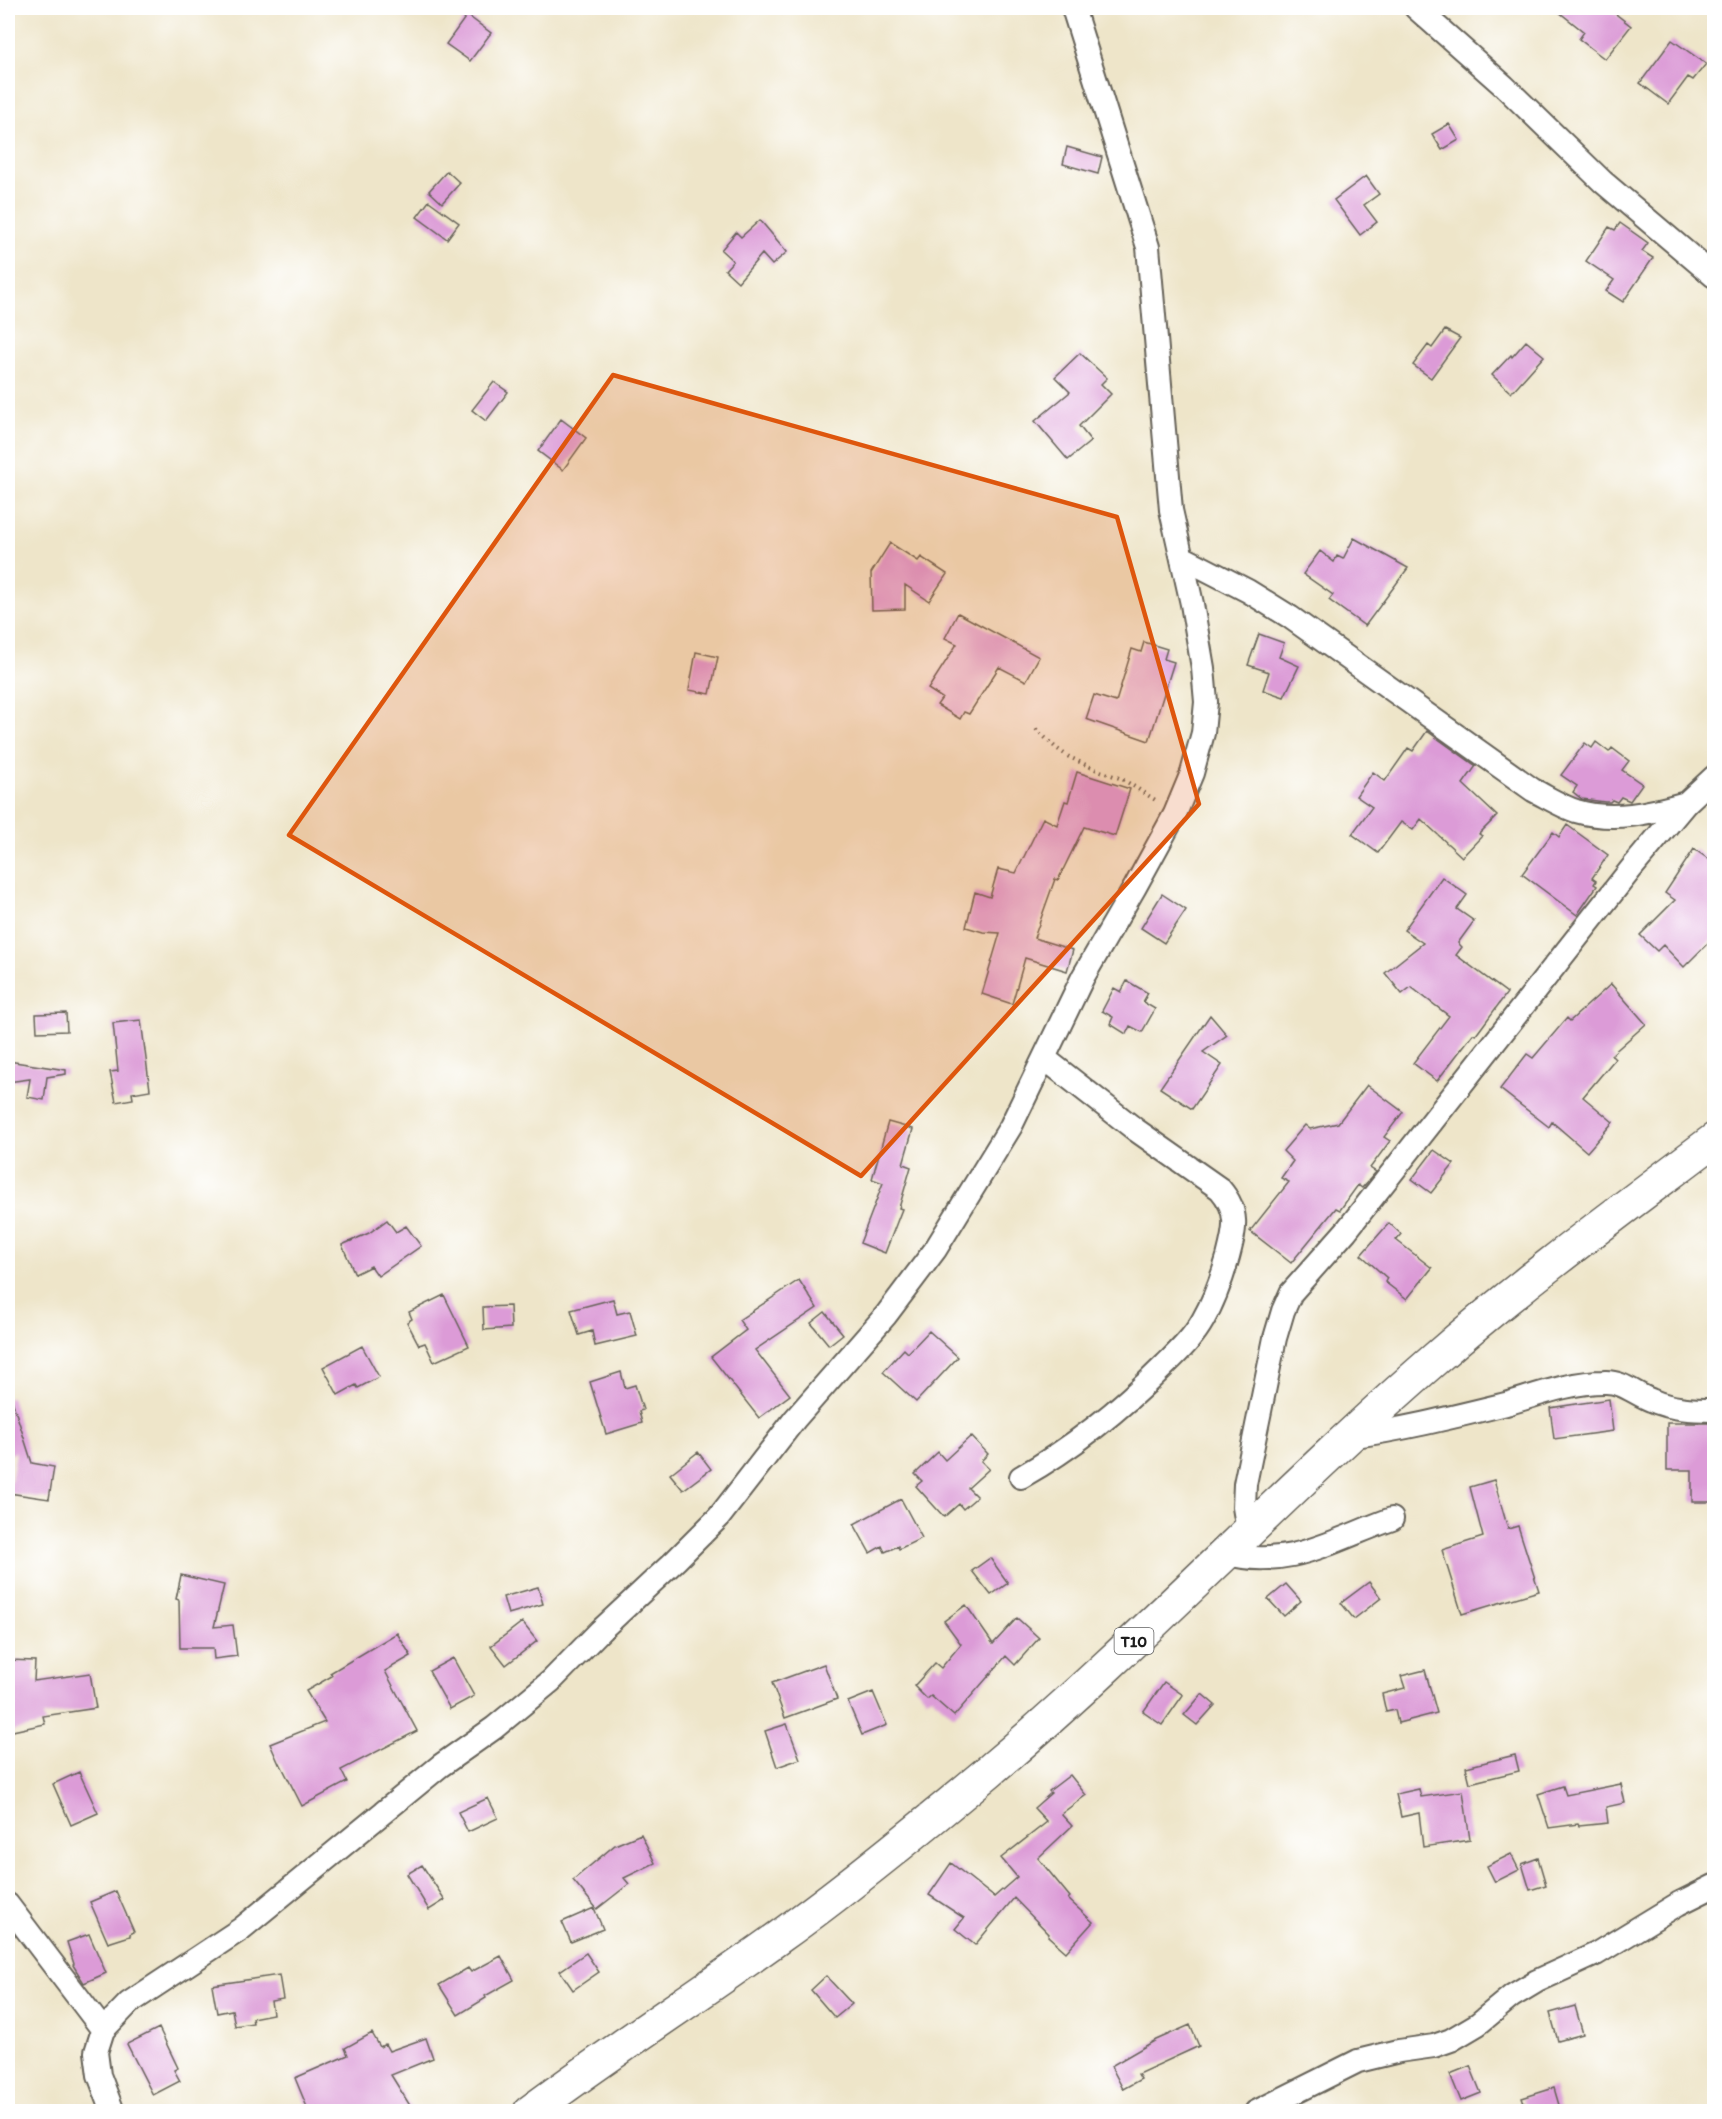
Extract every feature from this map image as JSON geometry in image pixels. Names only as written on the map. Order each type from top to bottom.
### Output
[{"type":"highway","name":"T10","points":[[530,2112],[592,2066],[783,1935],[905,1841],[1060,1709],[1348,1437],[1435,1359],[1509,1296],[1714,1140]]},
{"type":"street","points":[[112,2112],[99,2075],[96,2052],[103,2030],[129,2003],[241,1929],[440,1766],[494,1728],[551,1681],[719,1517],[795,1419],[886,1315],[935,1250],[1011,1126],[1083,977],[1175,814],[1192,773],[1203,733],[1206,702],[1203,668],[1171,510],[1148,247],[1073,8]]},
{"type":"street","points":[[1416,8],[1504,86],[1603,182],[1714,276]]},
{"type":"street","points":[[1182,557],[1248,591],[1290,617],[1533,790],[1575,811],[1615,818],[1653,812],[1686,803]]},
{"type":"street","points":[[1248,1531],[1244,1507],[1245,1484],[1275,1338],[1291,1293],[1346,1230],[1631,869],[1686,803],[1714,777]]},
{"type":"street","points":[[1021,1477],[1052,1459],[1097,1426],[1150,1380],[1186,1344],[1203,1320],[1222,1278],[1233,1236],[1234,1212],[1230,1200],[1220,1189],[1136,1130],[1044,1058]]},
{"type":"street","points":[[1348,1437],[1399,1430],[1536,1394],[1605,1381],[1620,1384],[1649,1400],[1667,1406],[1714,1410]]},
{"type":"street","points":[[1224,1553],[1252,1559],[1278,1558],[1304,1553],[1392,1519]]},
{"type":"street","points":[[1256,2112],[1358,2061],[1399,2050],[1434,2046],[1451,2040],[1478,2024],[1512,1996],[1537,1981],[1596,1954],[1678,1904],[1714,1886]]},
{"type":"street","points":[[8,1905],[103,2030]]},
{"type":"path","points":[[1036,729],[1069,757],[1137,787],[1175,814]]},
{"type":"highlighted area","points":[[613,375],[1117,517],[1199,804],[861,1176],[289,835]]},
{"type":"building","points":[[1554,8],[1608,8],[1631,26],[1605,59],[1579,39],[1584,32]]},
{"type":"building","points":[[467,15],[491,33],[470,61],[446,44]]},
{"type":"building","points":[[1672,40],[1706,64],[1693,80],[1688,77],[1668,104],[1640,83]]},
{"type":"building","points":[[1449,124],[1459,140],[1442,150],[1432,134]]},
{"type":"building","points":[[1067,147],[1102,157],[1098,174],[1063,164]]},
{"type":"building","points":[[447,171],[460,183],[442,203],[429,191]]},
{"type":"building","points":[[1366,176],[1379,194],[1364,205],[1377,222],[1360,235],[1334,200]]},
{"type":"building","points":[[429,201],[459,223],[447,239],[417,217]]},
{"type":"building","points":[[760,220],[787,252],[772,265],[762,254],[738,282],[725,270],[733,261],[721,250],[736,232],[741,237]]},
{"type":"building","points":[[1620,223],[1648,243],[1642,251],[1653,258],[1623,302],[1606,291],[1614,280],[1586,261],[1609,227],[1615,230]]},
{"type":"building","points":[[1445,330],[1460,338],[1431,378],[1413,365],[1428,345],[1432,348]]},
{"type":"building","points":[[1526,341],[1544,356],[1511,393],[1492,375]]},
{"type":"building","points":[[1080,353],[1107,378],[1101,384],[1111,394],[1079,426],[1091,441],[1068,460],[1035,421],[1070,392],[1055,377]]},
{"type":"building","points":[[494,382],[508,392],[486,421],[472,410]]},
{"type":"building","points":[[561,419],[586,438],[563,470],[538,451]]},
{"type":"building","points":[[1354,538],[1408,568],[1365,626],[1329,600],[1333,595],[1303,574],[1320,551],[1334,562],[1337,556],[1343,559]]},
{"type":"building","points":[[890,543],[918,561],[921,557],[947,574],[929,601],[905,585],[905,609],[872,610],[871,573]]},
{"type":"building","points":[[958,613],[1039,657],[1026,681],[999,667],[969,714],[964,712],[960,719],[937,705],[942,698],[928,689],[957,644],[945,638]]},
{"type":"building","points":[[1259,634],[1284,643],[1279,657],[1299,666],[1284,697],[1263,690],[1269,672],[1248,665]]},
{"type":"building","points":[[1144,642],[1167,649],[1164,659],[1174,662],[1149,741],[1086,719],[1094,695],[1116,702],[1132,649],[1141,652]]},
{"type":"building","points":[[696,652],[718,657],[710,694],[689,690]]},
{"type":"building","points":[[1427,731],[1476,766],[1463,784],[1497,816],[1479,834],[1482,836],[1462,857],[1421,819],[1413,830],[1401,822],[1378,853],[1352,834],[1372,807],[1356,796],[1373,772],[1385,781],[1408,748],[1413,751]]},
{"type":"building","points":[[1596,742],[1609,752],[1612,748],[1629,761],[1622,770],[1642,784],[1630,801],[1621,797],[1617,802],[1582,799],[1573,792],[1577,786],[1561,775],[1585,743],[1592,748]]},
{"type":"building","points":[[1077,772],[1130,789],[1115,836],[1084,827],[1058,880],[1055,879],[1034,938],[1073,950],[1067,971],[1025,958],[1012,1004],[982,994],[1000,933],[983,932],[966,927],[975,892],[990,897],[998,869],[1016,873],[1043,818],[1057,825],[1065,801],[1068,802]]},
{"type":"building","points":[[1567,825],[1608,855],[1592,878],[1596,881],[1594,884],[1597,886],[1577,915],[1522,874],[1553,832],[1559,837]]},
{"type":"building","points":[[1694,849],[1714,863],[1714,937],[1684,967],[1663,945],[1657,951],[1640,935],[1675,900],[1665,893]]},
{"type":"building","points":[[1442,877],[1467,895],[1457,909],[1474,921],[1458,943],[1462,947],[1456,955],[1507,993],[1476,1035],[1473,1034],[1437,1081],[1413,1063],[1449,1016],[1411,987],[1402,994],[1385,973],[1423,943],[1404,930]]},
{"type":"building","points":[[1162,894],[1186,910],[1164,943],[1141,928]]},
{"type":"building","points":[[1127,981],[1148,993],[1143,1002],[1155,1009],[1142,1032],[1130,1026],[1126,1034],[1110,1024],[1113,1017],[1102,1011],[1114,988],[1121,992]]},
{"type":"building","points":[[1611,984],[1646,1024],[1611,1055],[1615,1059],[1583,1097],[1613,1122],[1587,1152],[1552,1122],[1549,1127],[1500,1089],[1527,1054],[1533,1058],[1567,1018],[1570,1021]]},
{"type":"building","points":[[66,1013],[67,1031],[37,1032],[36,1014]]},
{"type":"building","points":[[1210,1015],[1227,1035],[1203,1052],[1222,1065],[1192,1109],[1160,1088]]},
{"type":"building","points":[[141,1020],[150,1090],[132,1093],[133,1099],[116,1102],[110,1072],[118,1071],[113,1023]]},
{"type":"building","points":[[8,1061],[66,1070],[66,1074],[47,1077],[44,1100],[27,1097],[30,1079],[8,1082]]},
{"type":"building","points":[[1367,1085],[1403,1112],[1384,1137],[1390,1141],[1370,1168],[1376,1172],[1362,1188],[1358,1185],[1340,1210],[1336,1208],[1291,1263],[1250,1231],[1289,1182],[1281,1178],[1293,1161],[1283,1151],[1305,1125],[1310,1129],[1338,1123]]},
{"type":"building","points":[[888,1122],[913,1129],[903,1164],[911,1167],[899,1208],[902,1209],[885,1253],[860,1243],[883,1183],[872,1179]]},
{"type":"building","points":[[1434,1150],[1454,1164],[1431,1193],[1412,1179]]},
{"type":"building","points":[[387,1220],[396,1232],[406,1226],[421,1246],[378,1276],[371,1266],[355,1274],[342,1245],[369,1233]]},
{"type":"building","points":[[1389,1223],[1401,1234],[1396,1240],[1432,1268],[1407,1299],[1385,1282],[1387,1278],[1361,1255]]},
{"type":"building","points":[[799,1280],[817,1308],[755,1350],[790,1395],[759,1418],[711,1357],[746,1330],[739,1320]]},
{"type":"building","points":[[444,1295],[469,1346],[434,1362],[425,1343],[419,1345],[407,1322],[412,1319],[409,1312]]},
{"type":"building","points":[[613,1299],[617,1314],[630,1311],[637,1336],[595,1346],[592,1331],[579,1335],[571,1310]]},
{"type":"building","points":[[510,1306],[511,1328],[484,1330],[483,1307]]},
{"type":"building","points":[[825,1312],[843,1334],[829,1345],[811,1323]]},
{"type":"building","points":[[929,1331],[958,1357],[916,1402],[883,1372],[904,1349],[908,1353]]},
{"type":"building","points":[[362,1346],[379,1377],[358,1388],[356,1385],[338,1395],[323,1367]]},
{"type":"building","points":[[621,1372],[625,1388],[635,1385],[643,1410],[639,1411],[642,1423],[606,1434],[590,1382]]},
{"type":"building","points":[[11,1397],[32,1463],[54,1467],[49,1499],[9,1493],[16,1452],[8,1455],[8,1398]]},
{"type":"building","points":[[1609,1399],[1613,1431],[1554,1439],[1550,1408]]},
{"type":"building","points":[[1667,1423],[1714,1423],[1714,1502],[1692,1502],[1692,1470],[1667,1470]]},
{"type":"building","points":[[971,1436],[988,1454],[981,1461],[989,1469],[968,1488],[977,1497],[963,1509],[959,1504],[944,1517],[916,1486],[922,1481],[915,1474],[938,1452],[945,1460]]},
{"type":"building","points":[[698,1452],[711,1469],[683,1490],[670,1474]]},
{"type":"building","points":[[1494,1480],[1508,1529],[1518,1526],[1539,1591],[1462,1614],[1442,1550],[1483,1537],[1470,1487]]},
{"type":"building","points":[[901,1499],[922,1538],[899,1549],[898,1546],[885,1552],[882,1546],[870,1553],[854,1524]]},
{"type":"building","points":[[990,1558],[1008,1583],[991,1595],[972,1571]]},
{"type":"building","points":[[181,1575],[224,1585],[214,1627],[233,1625],[237,1656],[214,1659],[213,1648],[180,1648],[179,1600],[176,1599]]},
{"type":"building","points":[[1369,1582],[1381,1598],[1354,1619],[1341,1603]]},
{"type":"building","points":[[1286,1584],[1301,1601],[1284,1616],[1268,1599]]},
{"type":"building","points":[[538,1587],[543,1604],[508,1614],[503,1597]]},
{"type":"building","points":[[966,1605],[993,1644],[1017,1618],[1039,1638],[1015,1665],[1006,1656],[954,1716],[931,1696],[927,1699],[914,1686],[935,1663],[941,1668],[961,1644],[944,1621]]},
{"type":"building","points":[[522,1622],[537,1641],[506,1665],[491,1646]]},
{"type":"building","points":[[397,1633],[411,1656],[385,1671],[417,1731],[341,1770],[347,1782],[302,1806],[270,1744],[325,1722],[306,1691],[332,1676],[330,1673]]},
{"type":"building","points":[[453,1658],[474,1696],[450,1709],[429,1671]]},
{"type":"building","points":[[8,1660],[35,1661],[34,1681],[90,1673],[96,1708],[43,1716],[45,1724],[8,1732]]},
{"type":"building","points":[[824,1664],[837,1699],[785,1718],[772,1683]]},
{"type":"building","points":[[1425,1670],[1437,1713],[1398,1723],[1395,1710],[1386,1712],[1382,1694],[1405,1688],[1401,1676]]},
{"type":"building","points":[[1164,1682],[1183,1695],[1162,1725],[1143,1712]]},
{"type":"building","points":[[873,1692],[887,1725],[862,1735],[848,1702]]},
{"type":"building","points":[[1202,1694],[1215,1705],[1197,1725],[1184,1715]]},
{"type":"building","points":[[787,1724],[800,1759],[777,1767],[765,1731]]},
{"type":"building","points":[[1515,1755],[1519,1771],[1470,1783],[1466,1767]]},
{"type":"building","points":[[79,1772],[98,1813],[71,1825],[53,1784]]},
{"type":"building","points":[[1070,1775],[1086,1795],[1061,1814],[1072,1826],[1038,1858],[1070,1897],[1068,1899],[1093,1922],[1066,1952],[1048,1936],[1049,1934],[1014,1898],[975,1945],[955,1929],[964,1918],[929,1895],[951,1863],[994,1897],[1017,1877],[1001,1858],[1047,1822],[1034,1808],[1051,1793],[1049,1791]]},
{"type":"building","points":[[1621,1784],[1625,1803],[1606,1807],[1608,1823],[1549,1828],[1538,1794],[1563,1786],[1566,1795]]},
{"type":"building","points":[[1419,1789],[1421,1797],[1463,1791],[1470,1840],[1423,1847],[1419,1813],[1401,1817],[1396,1794]]},
{"type":"building","points":[[488,1798],[498,1818],[468,1832],[458,1812]]},
{"type":"building","points":[[641,1834],[655,1863],[624,1878],[629,1884],[597,1909],[573,1880],[615,1845]]},
{"type":"building","points":[[1511,1854],[1519,1870],[1495,1882],[1487,1866]]},
{"type":"building","points":[[1538,1858],[1546,1885],[1530,1890],[1522,1864]]},
{"type":"building","points":[[422,1865],[445,1900],[429,1910],[407,1874]]},
{"type":"building","points":[[116,1891],[134,1932],[130,1936],[108,1943],[90,1902]]},
{"type":"building","points":[[594,1908],[603,1929],[571,1942],[562,1922]]},
{"type":"building","points":[[89,1934],[106,1973],[84,1983],[73,1965],[67,1942]]},
{"type":"building","points":[[586,1953],[599,1972],[573,1990],[560,1971]]},
{"type":"building","points":[[501,1956],[514,1980],[485,1996],[486,1998],[458,2015],[439,1985],[468,1968],[471,1972]]},
{"type":"building","points":[[279,1975],[283,1999],[271,2001],[273,2014],[252,2018],[253,2023],[235,2026],[232,2010],[217,2013],[212,1985]]},
{"type":"building","points":[[826,1976],[852,2004],[835,2018],[811,1990]]},
{"type":"building","points":[[1575,2006],[1583,2034],[1558,2041],[1550,2013]]},
{"type":"building","points":[[1190,2025],[1199,2046],[1138,2074],[1141,2079],[1123,2089],[1111,2066],[1156,2040]]},
{"type":"building","points":[[159,2028],[178,2068],[174,2070],[180,2081],[153,2095],[127,2044]]},
{"type":"building","points":[[372,2033],[380,2047],[385,2044],[389,2051],[426,2038],[433,2058],[391,2075],[414,2112],[309,2112],[295,2078],[348,2055],[345,2048]]},
{"type":"building","points":[[1470,2066],[1481,2093],[1461,2101],[1450,2074]]},
{"type":"building","points":[[1554,2088],[1561,2112],[1527,2112],[1522,2098]]}]
